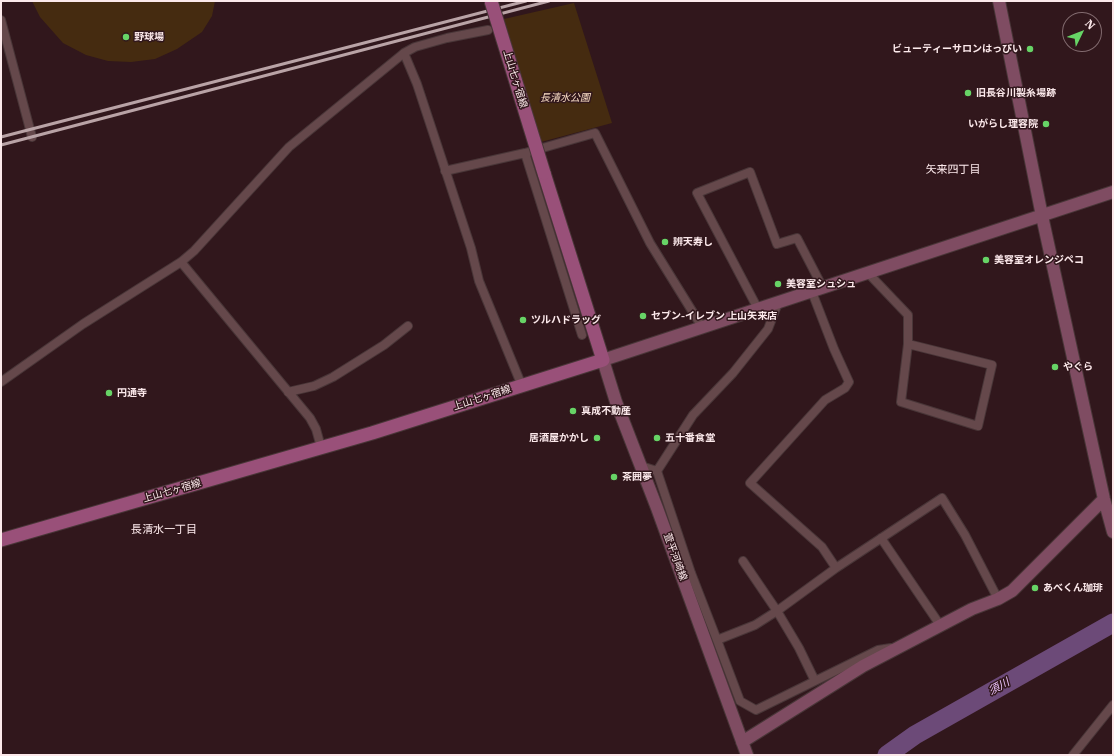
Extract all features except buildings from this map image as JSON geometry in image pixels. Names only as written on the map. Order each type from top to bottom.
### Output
[{"type":"main road","name":"上山七ヶ宿線","points":[[1,540],[372,433],[603,360],[491,1]]},
{"type":"street","points":[[999,1],[1042,216],[1104,500],[1113,532]]},
{"type":"street","points":[[1,20],[32,137]]},
{"type":"street","points":[[1,382],[83,324],[181,262],[194,251],[289,147],[404,53],[415,47],[447,38],[488,30]]},
{"type":"street","points":[[404,53],[418,84],[471,248],[479,281],[522,386]]},
{"type":"street","points":[[445,171],[525,153],[595,133],[650,243],[702,327]]},
{"type":"street","points":[[525,153],[582,336]]},
{"type":"street","points":[[758,310],[697,193],[750,172],[777,244],[797,238],[818,290],[834,349],[849,382],[845,388],[825,400],[750,483],[822,547],[836,568]]},
{"type":"street","points":[[603,360],[1113,192]]},
{"type":"street","points":[[181,262],[313,424],[321,447]]},
{"type":"street","points":[[868,273],[908,315],[908,344],[901,402],[978,426],[992,365],[908,344]]},
{"type":"street","points":[[657,471],[693,415],[733,373],[768,329],[778,303]]},
{"type":"street","points":[[288,392],[314,386],[333,377],[384,344],[408,326]]},
{"type":"street","name":"萱平河崎線","points":[[603,360],[616,402],[747,755]]},
{"type":"street","points":[[641,466],[657,471]]},
{"type":"street","points":[[657,471],[691,573],[740,701],[756,710],[878,650],[900,645]]},
{"type":"street","points":[[717,640],[755,625],[777,611],[836,568],[942,498],[965,535],[998,599]]},
{"type":"street","points":[[742,742],[863,666],[900,645],[972,609],[998,599],[1012,590],[1104,500]]},
{"type":"street","points":[[881,538],[940,625]]},
{"type":"street","points":[[743,561],[777,611],[799,648],[815,681]]},
{"type":"street","points":[[1073,755],[1113,704]]},
{"type":"green space","name":"野球場","points":[[32,1],[215,1],[212,16],[202,32],[177,49],[155,59],[131,62],[108,61],[86,55],[63,43],[40,17]]},
{"type":"green space","name":"長清水公園","points":[[574,3],[612,123],[541,142],[504,19]]},
{"type":"waterway","name":"須川","points":[[887,755],[915,735],[1113,623]]},
{"type":"railway","points":[[1,137],[526,1]]},
{"type":"railway","points":[[1,145],[549,1]]},
{"type":"place","name":"野球場","points":[[126,37]]},
{"type":"place","name":"ビューティーサロンはっぴい","points":[[1030,49]]},
{"type":"place","name":"旧長谷川製糸場跡","points":[[968,93]]},
{"type":"place","name":"いがらし理容院","points":[[1046,124]]},
{"type":"place","name":"辨天寿し","points":[[665,242]]},
{"type":"place","name":"美容室オレンジペコ","points":[[986,260]]},
{"type":"place","name":"美容室シュシュ","points":[[778,284]]},
{"type":"place","name":"セブン-イレブン 上山矢来店","points":[[643,316]]},
{"type":"place","name":"ツルハドラッグ","points":[[523,320]]},
{"type":"place","name":"やぐら","points":[[1055,367]]},
{"type":"place","name":"円通寺","points":[[109,393]]},
{"type":"place","name":"真成不動産","points":[[573,411]]},
{"type":"place","name":"居酒屋かかし","points":[[597,438]]},
{"type":"place","name":"五十番食堂","points":[[657,438]]},
{"type":"place","name":"茶囲夢","points":[[614,477]]},
{"type":"place","name":"あべくん珈琲","points":[[1035,588]]},
{"type":"district","name":"矢来四丁目","points":[[953,170]]},
{"type":"district","name":"長清水一丁目","points":[[164,530]]}]
